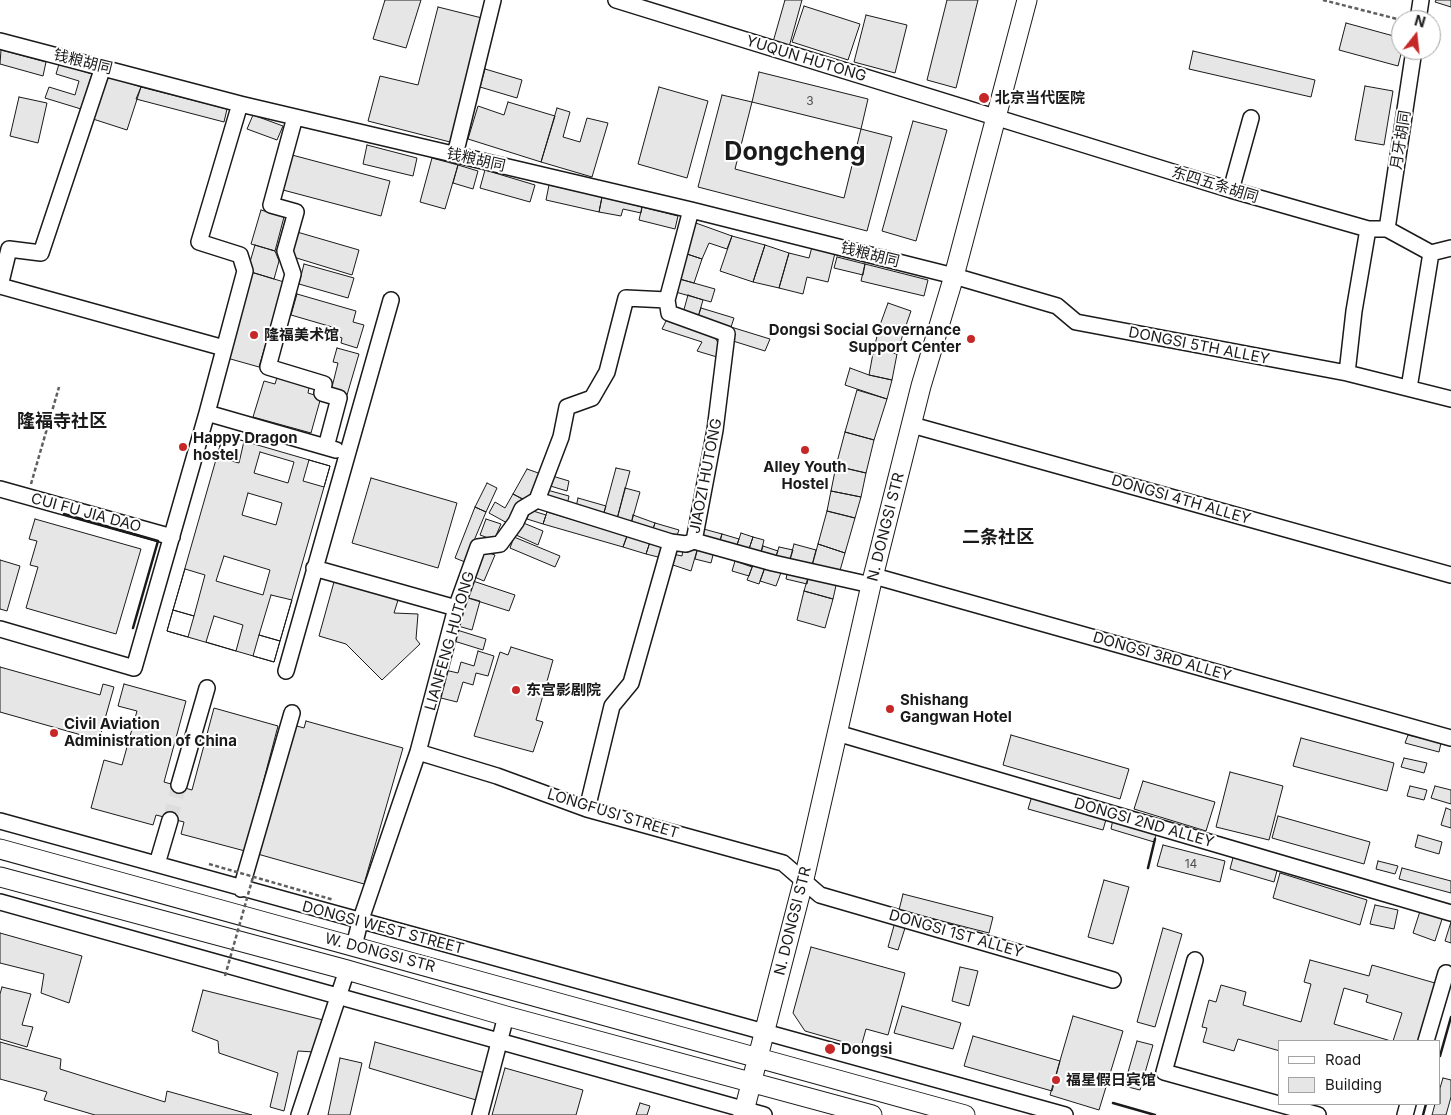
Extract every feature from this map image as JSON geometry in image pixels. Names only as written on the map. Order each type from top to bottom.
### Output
[{"type":"main road","name":"N. DONGSI STR","points":[[744,1112],[766,1033],[804,879],[873,580],[912,425],[954,276],[1026,0]]},
{"type":"main road","name":"W. DONGSI STR","points":[[0,848],[965,1115]]},
{"type":"main road","points":[[0,877],[348,970],[506,1016],[872,1115]]},
{"type":"street","points":[[455,156],[493,0]]},
{"type":"street","name":"YUQUN HUTONG","points":[[616,0],[996,118]]},
{"type":"street","name":"钱粮胡同","points":[[0,41],[240,104],[691,210],[954,276]]},
{"type":"street","name":"月牙胡同","points":[[1387,229],[1412,60]]},
{"type":"street","points":[[103,67],[41,253],[9,249],[0,286],[224,348]]},
{"type":"street","points":[[0,629],[134,668],[207,413],[245,271],[240,255],[199,242],[240,104]]},
{"type":"street","points":[[295,117],[271,205],[296,212],[285,250],[293,274],[268,367],[324,384],[322,393],[339,398],[326,448]]},
{"type":"street","name":"东四五条胡同","points":[[996,118],[1231,190],[1368,229],[1387,229],[1431,253]]},
{"type":"street","points":[[1231,190],[1251,118]]},
{"type":"street","points":[[671,542],[537,500],[560,436],[567,407],[592,398],[607,372],[626,298],[667,300],[691,210]]},
{"type":"street","points":[[1348,373],[1354,311],[1368,229]]},
{"type":"street","points":[[1409,388],[1431,253],[1451,248]]},
{"type":"street","name":"DONGSI 5TH ALLEY","points":[[954,276],[1057,306],[1076,322],[1348,373],[1451,399]]},
{"type":"street","points":[[286,671],[391,300]]},
{"type":"street","name":"JIAOZI HUTONG","points":[[587,809],[612,706],[631,683],[671,542],[686,544],[694,541],[715,430],[728,334],[669,312],[667,300]]},
{"type":"street","points":[[207,413],[347,453]]},
{"type":"street","name":"DONGSI 4TH ALLEY","points":[[912,425],[1451,575]]},
{"type":"street","name":"CUI FU JIA DAO","points":[[0,489],[172,537]]},
{"type":"street","name":"LIANFENG HUTONG","points":[[354,946],[360,922],[418,752],[456,608],[478,547],[500,544],[516,522],[522,509],[537,500]]},
{"type":"street","name":"DONGSI 3RD ALLEY","points":[[694,541],[773,563],[873,580],[1451,738]]},
{"type":"street","points":[[314,568],[456,608]]},
{"type":"street","points":[[179,785],[207,688]]},
{"type":"street","points":[[241,889],[292,712]]},
{"type":"street","name":"DONGSI 2ND ALLEY","points":[[838,733],[1451,913]]},
{"type":"street","name":"LONGFUSI STREET","points":[[418,752],[497,776],[587,809],[783,863],[804,879]]},
{"type":"street","points":[[157,864],[170,820]]},
{"type":"street","name":"DONGSI WEST STREET","points":[[0,821],[360,922],[1065,1115]]},
{"type":"street","name":"DONGSI 1ST ALLEY","points":[[804,879],[820,895],[1113,980]]},
{"type":"street","points":[[0,902],[744,1112],[764,1115]]},
{"type":"street","points":[[1195,960],[1164,1072],[1284,1110],[1318,1115]]},
{"type":"street","points":[[299,1115],[348,970]]},
{"type":"street","points":[[1426,1040],[1446,972]]},
{"type":"street","points":[[480,1115],[506,1016]]},
{"type":"path","points":[[1323,0],[1391,17]]},
{"type":"path","points":[[28,496],[59,387]]},
{"type":"path","points":[[209,864],[334,900]]},
{"type":"path","points":[[225,976],[253,877]]},
{"type":"building","points":[[385,0],[421,0],[406,48],[373,39]]},
{"type":"building","points":[[785,0],[802,0],[789,47],[773,42]]},
{"type":"building","points":[[947,0],[978,0],[956,88],[927,80]]},
{"type":"building","points":[[1436,0],[1451,0],[1451,7],[1435,2]]},
{"type":"building","points":[[804,6],[860,24],[848,60],[792,42]]},
{"type":"building","points":[[438,7],[482,18],[450,142],[368,121],[380,76],[418,85]]},
{"type":"building","points":[[866,15],[907,25],[895,73],[854,62]]},
{"type":"building","points":[[1346,23],[1391,35],[1391,60],[1400,60],[1398,66],[1339,50]]},
{"type":"building","points":[[1,50],[46,62],[43,76],[0,64]]},
{"type":"building","points":[[1193,51],[1315,80],[1311,97],[1189,69]]},
{"type":"building","points":[[59,64],[92,74],[81,109],[45,98],[49,87],[75,95],[79,81],[56,74]]},
{"type":"building","points":[[485,69],[522,80],[517,98],[480,87]]},
{"type":"building","points":[[759,72],[868,99],[861,129],[752,102]]},
{"type":"building","points":[[107,76],[141,87],[127,130],[93,119]]},
{"type":"building","points":[[1365,86],[1393,91],[1384,145],[1355,140]]},
{"type":"building","points":[[141,87],[227,109],[224,122],[136,99]]},
{"type":"building","points":[[659,87],[708,101],[687,178],[638,164]]},
{"type":"building","points":[[722,95],[752,102],[735,169],[844,198],[861,129],[892,137],[867,231],[698,187]]},
{"type":"building","points":[[19,97],[47,103],[38,143],[10,136]]},
{"type":"building","points":[[508,102],[555,116],[541,162],[468,139],[478,106],[504,115]]},
{"type":"building","points":[[557,108],[570,112],[563,137],[580,142],[587,118],[608,123],[592,177],[541,162]]},
{"type":"building","points":[[253,115],[283,126],[277,140],[247,129]]},
{"type":"building","points":[[913,121],[947,130],[916,241],[882,231]]},
{"type":"building","points":[[367,145],[417,158],[413,176],[363,164]]},
{"type":"building","points":[[292,155],[390,181],[381,216],[283,190]]},
{"type":"building","points":[[432,158],[458,165],[445,209],[420,202]]},
{"type":"building","points":[[458,165],[478,171],[473,189],[453,183]]},
{"type":"building","points":[[485,170],[535,185],[530,202],[480,188]]},
{"type":"building","points":[[549,185],[602,197],[599,212],[546,200]]},
{"type":"building","points":[[602,197],[642,207],[641,213],[623,209],[621,216],[599,212]]},
{"type":"building","points":[[642,207],[678,216],[675,229],[639,220]]},
{"type":"building","points":[[261,210],[284,217],[275,251],[251,244]]},
{"type":"building","points":[[693,222],[732,236],[727,249],[709,243],[702,259],[684,253]]},
{"type":"building","points":[[297,232],[359,250],[352,275],[290,256]]},
{"type":"building","points":[[732,236],[765,245],[753,282],[720,271]]},
{"type":"building","points":[[255,245],[275,251],[279,261],[274,279],[251,272],[250,262]]},
{"type":"building","points":[[765,245],[789,253],[779,288],[753,282]]},
{"type":"building","points":[[812,247],[835,253],[828,282],[807,277],[803,294],[779,288],[789,253],[809,258]]},
{"type":"building","points":[[684,253],[702,259],[694,283],[676,278]]},
{"type":"building","points":[[837,257],[865,264],[863,275],[834,268]]},
{"type":"building","points":[[304,264],[354,278],[348,298],[299,284]]},
{"type":"building","points":[[865,264],[928,280],[924,296],[861,281]]},
{"type":"building","points":[[251,272],[284,282],[259,367],[227,358]]},
{"type":"building","points":[[676,278],[715,289],[711,302],[672,291]]},
{"type":"building","points":[[297,294],[356,311],[353,322],[364,325],[357,348],[341,343],[342,338],[337,336],[339,329],[291,315]]},
{"type":"building","points":[[688,295],[703,300],[698,317],[683,313]]},
{"type":"building","points":[[888,303],[911,311],[903,334],[880,325]]},
{"type":"building","points":[[701,308],[734,318],[731,327],[698,317]]},
{"type":"building","points":[[667,319],[714,336],[720,346],[717,357],[697,351],[702,342],[662,329]]},
{"type":"building","points":[[880,325],[903,334],[897,354],[874,348]]},
{"type":"building","points":[[731,327],[770,339],[765,351],[733,341]]},
{"type":"building","points":[[337,348],[359,354],[347,395],[331,391],[338,363],[333,362]]},
{"type":"building","points":[[874,348],[897,354],[892,380],[869,375]]},
{"type":"building","points":[[850,368],[869,375],[892,380],[887,399],[845,385]]},
{"type":"building","points":[[278,374],[310,383],[308,393],[321,397],[311,433],[253,417],[264,381],[275,384]]},
{"type":"building","points":[[857,390],[887,399],[874,440],[845,432]]},
{"type":"building","points":[[845,432],[874,440],[866,473],[836,466]]},
{"type":"building","points":[[223,435],[330,466],[274,662],[167,631]]},
{"type":"building","points":[[223,435],[244,441],[239,463],[217,457]]},
{"type":"building","points":[[260,452],[294,462],[288,483],[254,473]]},
{"type":"building","points":[[309,460],[330,466],[324,487],[303,481]]},
{"type":"building","points":[[836,466],[866,473],[861,497],[831,491]]},
{"type":"building","points":[[616,468],[630,471],[617,519],[603,516]]},
{"type":"building","points":[[527,469],[544,475],[533,495],[527,501],[513,494]]},
{"type":"building","points":[[549,475],[569,481],[567,491],[547,485]]},
{"type":"building","points":[[371,478],[457,503],[438,568],[352,543]]},
{"type":"building","points":[[487,483],[497,488],[486,512],[475,507]]},
{"type":"building","points":[[625,488],[640,492],[631,524],[617,519]]},
{"type":"building","points":[[547,490],[569,496],[567,505],[545,499]]},
{"type":"building","points":[[831,491],[861,497],[855,518],[827,511]]},
{"type":"building","points":[[248,493],[282,503],[276,525],[242,515]]},
{"type":"building","points":[[513,494],[522,499],[509,524],[489,513],[495,502],[505,508]]},
{"type":"building","points":[[578,498],[606,506],[603,516],[576,507]]},
{"type":"building","points":[[475,507],[486,512],[465,562],[455,558]]},
{"type":"building","points":[[530,510],[546,515],[543,524],[527,519]]},
{"type":"building","points":[[827,511],[855,518],[845,553],[818,544]]},
{"type":"building","points":[[547,512],[627,536],[623,547],[543,524]]},
{"type":"building","points":[[633,515],[655,523],[652,532],[631,524]]},
{"type":"building","points":[[35,519],[141,549],[116,634],[26,608],[38,567],[30,565],[37,541],[29,539]]},
{"type":"building","points":[[486,519],[501,524],[494,540],[480,535]]},
{"type":"building","points":[[521,522],[543,531],[538,545],[516,535]]},
{"type":"building","points":[[655,523],[679,530],[676,538],[652,532]]},
{"type":"building","points":[[700,528],[722,534],[719,544],[698,538]]},
{"type":"building","points":[[741,533],[753,537],[748,552],[736,548]]},
{"type":"building","points":[[722,534],[739,539],[736,548],[719,544]]},
{"type":"building","points":[[627,536],[650,542],[646,554],[623,547]]},
{"type":"building","points":[[514,537],[560,556],[555,567],[510,548]]},
{"type":"building","points":[[753,537],[764,540],[760,556],[748,552]]},
{"type":"building","points":[[650,542],[666,548],[662,558],[646,554]]},
{"type":"building","points":[[794,544],[816,550],[811,569],[789,563]]},
{"type":"building","points":[[818,544],[845,553],[839,574],[812,566]]},
{"type":"building","points":[[763,546],[778,551],[775,559],[760,556]]},
{"type":"building","points":[[698,547],[691,571],[670,564],[673,554],[682,556],[683,549]]},
{"type":"building","points":[[698,547],[714,551],[711,563],[695,559]]},
{"type":"building","points":[[779,547],[793,550],[789,563],[775,559]]},
{"type":"building","points":[[483,551],[495,555],[484,581],[472,576]]},
{"type":"building","points":[[224,556],[270,570],[263,595],[216,581]]},
{"type":"building","points":[[0,560],[20,566],[7,611],[0,609]]},
{"type":"building","points":[[735,561],[752,567],[749,576],[732,571]]},
{"type":"building","points":[[754,563],[765,567],[759,584],[747,580]]},
{"type":"building","points":[[766,565],[782,570],[776,586],[760,581]]},
{"type":"building","points":[[185,569],[205,575],[194,616],[173,610]]},
{"type":"building","points":[[788,569],[809,574],[807,584],[786,579]]},
{"type":"building","points":[[809,574],[837,581],[833,599],[804,591]]},
{"type":"building","points":[[470,580],[515,595],[509,611],[465,597]]},
{"type":"building","points":[[334,582],[398,600],[394,613],[418,614],[416,639],[420,644],[382,680],[346,644],[319,636]]},
{"type":"building","points":[[804,591],[833,599],[825,628],[797,620]]},
{"type":"building","points":[[271,595],[292,600],[280,641],[259,635]]},
{"type":"building","points":[[465,597],[480,601],[472,630],[458,626]]},
{"type":"building","points":[[173,610],[194,616],[188,637],[167,631]]},
{"type":"building","points":[[214,616],[243,625],[236,651],[206,642]]},
{"type":"building","points":[[457,630],[486,639],[483,650],[454,641]]},
{"type":"building","points":[[259,635],[280,641],[274,662],[253,656]]},
{"type":"building","name":"东宫影剧院","points":[[511,647],[553,660],[536,720],[543,722],[533,752],[474,736],[500,652],[508,655]]},
{"type":"building","points":[[478,651],[494,656],[488,676],[476,673],[473,685],[463,682],[457,702],[437,697],[445,670],[458,673],[461,662],[474,666]]},
{"type":"building","points":[[0,667],[100,695],[103,684],[114,687],[99,740],[0,712]]},
{"type":"building","points":[[124,684],[186,701],[164,782],[192,790],[214,708],[278,726],[245,851],[181,834],[184,822],[156,815],[153,825],[91,808],[104,760],[122,765],[137,711],[118,706]]},
{"type":"building","points":[[306,721],[403,748],[364,884],[254,853],[290,724],[304,728]]},
{"type":"building","points":[[1011,735],[1129,769],[1120,799],[1003,765]]},
{"type":"building","points":[[1408,735],[1441,743],[1439,752],[1405,743]]},
{"type":"building","points":[[1301,738],[1394,763],[1387,791],[1293,766]]},
{"type":"building","points":[[1404,758],[1427,763],[1424,773],[1401,767]]},
{"type":"building","points":[[1230,772],[1283,786],[1269,840],[1216,827]]},
{"type":"building","points":[[1143,781],[1215,802],[1206,831],[1134,809]]},
{"type":"building","points":[[1410,786],[1427,790],[1424,800],[1407,796]]},
{"type":"building","points":[[1435,786],[1451,790],[1451,804],[1431,798]]},
{"type":"building","points":[[1032,796],[1107,816],[1103,830],[1028,809]]},
{"type":"building","points":[[1446,808],[1451,810],[1451,828],[1441,825]]},
{"type":"building","points":[[1278,816],[1370,842],[1364,864],[1272,838]]},
{"type":"building","points":[[1113,819],[1157,832],[1154,842],[1111,829]]},
{"type":"building","points":[[1418,835],[1442,842],[1439,854],[1415,847]]},
{"type":"building","points":[[1163,845],[1225,861],[1220,882],[1157,866]]},
{"type":"building","points":[[1234,854],[1278,867],[1274,882],[1230,869]]},
{"type":"building","points":[[1378,861],[1398,866],[1395,874],[1376,869]]},
{"type":"building","points":[[1402,868],[1451,881],[1451,893],[1399,879]]},
{"type":"building","points":[[1280,873],[1367,900],[1360,925],[1273,898]]},
{"type":"building","points":[[1104,880],[1129,887],[1113,944],[1088,937]]},
{"type":"building","points":[[903,894],[993,917],[989,933],[899,910]]},
{"type":"building","points":[[1375,905],[1398,910],[1394,929],[1370,924]]},
{"type":"building","points":[[1421,908],[1443,916],[1435,941],[1413,933]]},
{"type":"building","points":[[895,922],[906,925],[898,950],[888,947]]},
{"type":"building","points":[[1451,922],[1451,943],[1445,941]]},
{"type":"building","points":[[1163,928],[1182,934],[1155,1027],[1137,1022]]},
{"type":"building","points":[[0,933],[82,956],[69,1003],[41,993],[44,974],[0,963]]},
{"type":"building","points":[[811,947],[905,973],[888,1035],[866,1029],[861,1047],[805,1031],[793,1013]]},
{"type":"building","points":[[1310,960],[1369,976],[1372,965],[1435,983],[1419,1040],[1393,1040],[1402,1013],[1366,1002],[1368,995],[1344,988],[1334,1024],[1388,1040],[1278,1040],[1278,1050],[1238,1039],[1234,1051],[1203,1042],[1207,1028],[1202,1027],[1209,1000],[1216,1002],[1221,985],[1246,992],[1243,1005],[1301,1022],[1311,984],[1304,982]]},
{"type":"building","points":[[960,967],[978,971],[969,1006],[952,1001]]},
{"type":"building","points":[[2,987],[31,994],[22,1025],[33,1027],[27,1047],[0,1039],[0,994]]},
{"type":"building","points":[[203,990],[323,1020],[314,1052],[298,1051],[284,1111],[270,1107],[278,1073],[219,1053],[218,1041],[192,1031]]},
{"type":"building","points":[[902,1006],[961,1023],[953,1049],[894,1033]]},
{"type":"building","points":[[1073,1016],[1123,1031],[1099,1110],[1050,1095]]},
{"type":"building","points":[[973,1036],[1060,1061],[1052,1091],[964,1066]]},
{"type":"building","points":[[1137,1041],[1153,1045],[1140,1090],[1124,1086]]},
{"type":"building","points":[[0,1042],[61,1059],[60,1069],[165,1102],[167,1091],[252,1115],[95,1115],[44,1100],[47,1092],[0,1079]]},
{"type":"building","points":[[375,1042],[485,1073],[476,1100],[369,1068]]},
{"type":"building","points":[[340,1058],[362,1063],[350,1115],[328,1115]]},
{"type":"building","points":[[505,1068],[583,1090],[576,1115],[492,1115]]},
{"type":"building","points":[[1443,1078],[1451,1080],[1451,1097],[1446,1115],[1432,1115],[1435,1105],[1441,1105],[1441,1085]]},
{"type":"building","points":[[640,1103],[650,1106],[647,1115],[636,1115]]},
{"type":"tunnel","points":[[170,820],[179,785]]},
{"type":"wall","points":[[64,514],[158,541],[133,628]]},
{"type":"wall","points":[[1148,868],[1155,839]]},
{"type":"wall","points":[[1441,1052],[1451,1017]]},
{"type":"wall","points":[[1113,1103],[1155,1115]]},
{"type":"wall","points":[[1423,1115],[1426,1105]]},
{"type":"place","name":"北京当代医院","points":[[984,98]]},
{"type":"place","name":"隆福美术馆","points":[[254,335]]},
{"type":"place","name":"Dongsi Social Governance Support Center","points":[[971,339]]},
{"type":"place","name":"Happy Dragon hostel","points":[[183,447]]},
{"type":"place","name":"Alley Youth Hostel","points":[[805,450]]},
{"type":"place","name":"东宫影剧院","points":[[516,690]]},
{"type":"place","name":"Shishang Gangwan Hotel","points":[[890,709]]},
{"type":"place","name":"Civil Aviation Administration of China","points":[[54,733]]},
{"type":"place","name":"Dongsi","points":[[830,1049]]},
{"type":"place","name":"福星假日宾馆","points":[[1056,1080]]},
{"type":"district","name":"Dongcheng","points":[[795,152]]},
{"type":"district","name":"隆福寺社区","points":[[62,422]]},
{"type":"district","name":"二条社区","points":[[998,538]]}]
